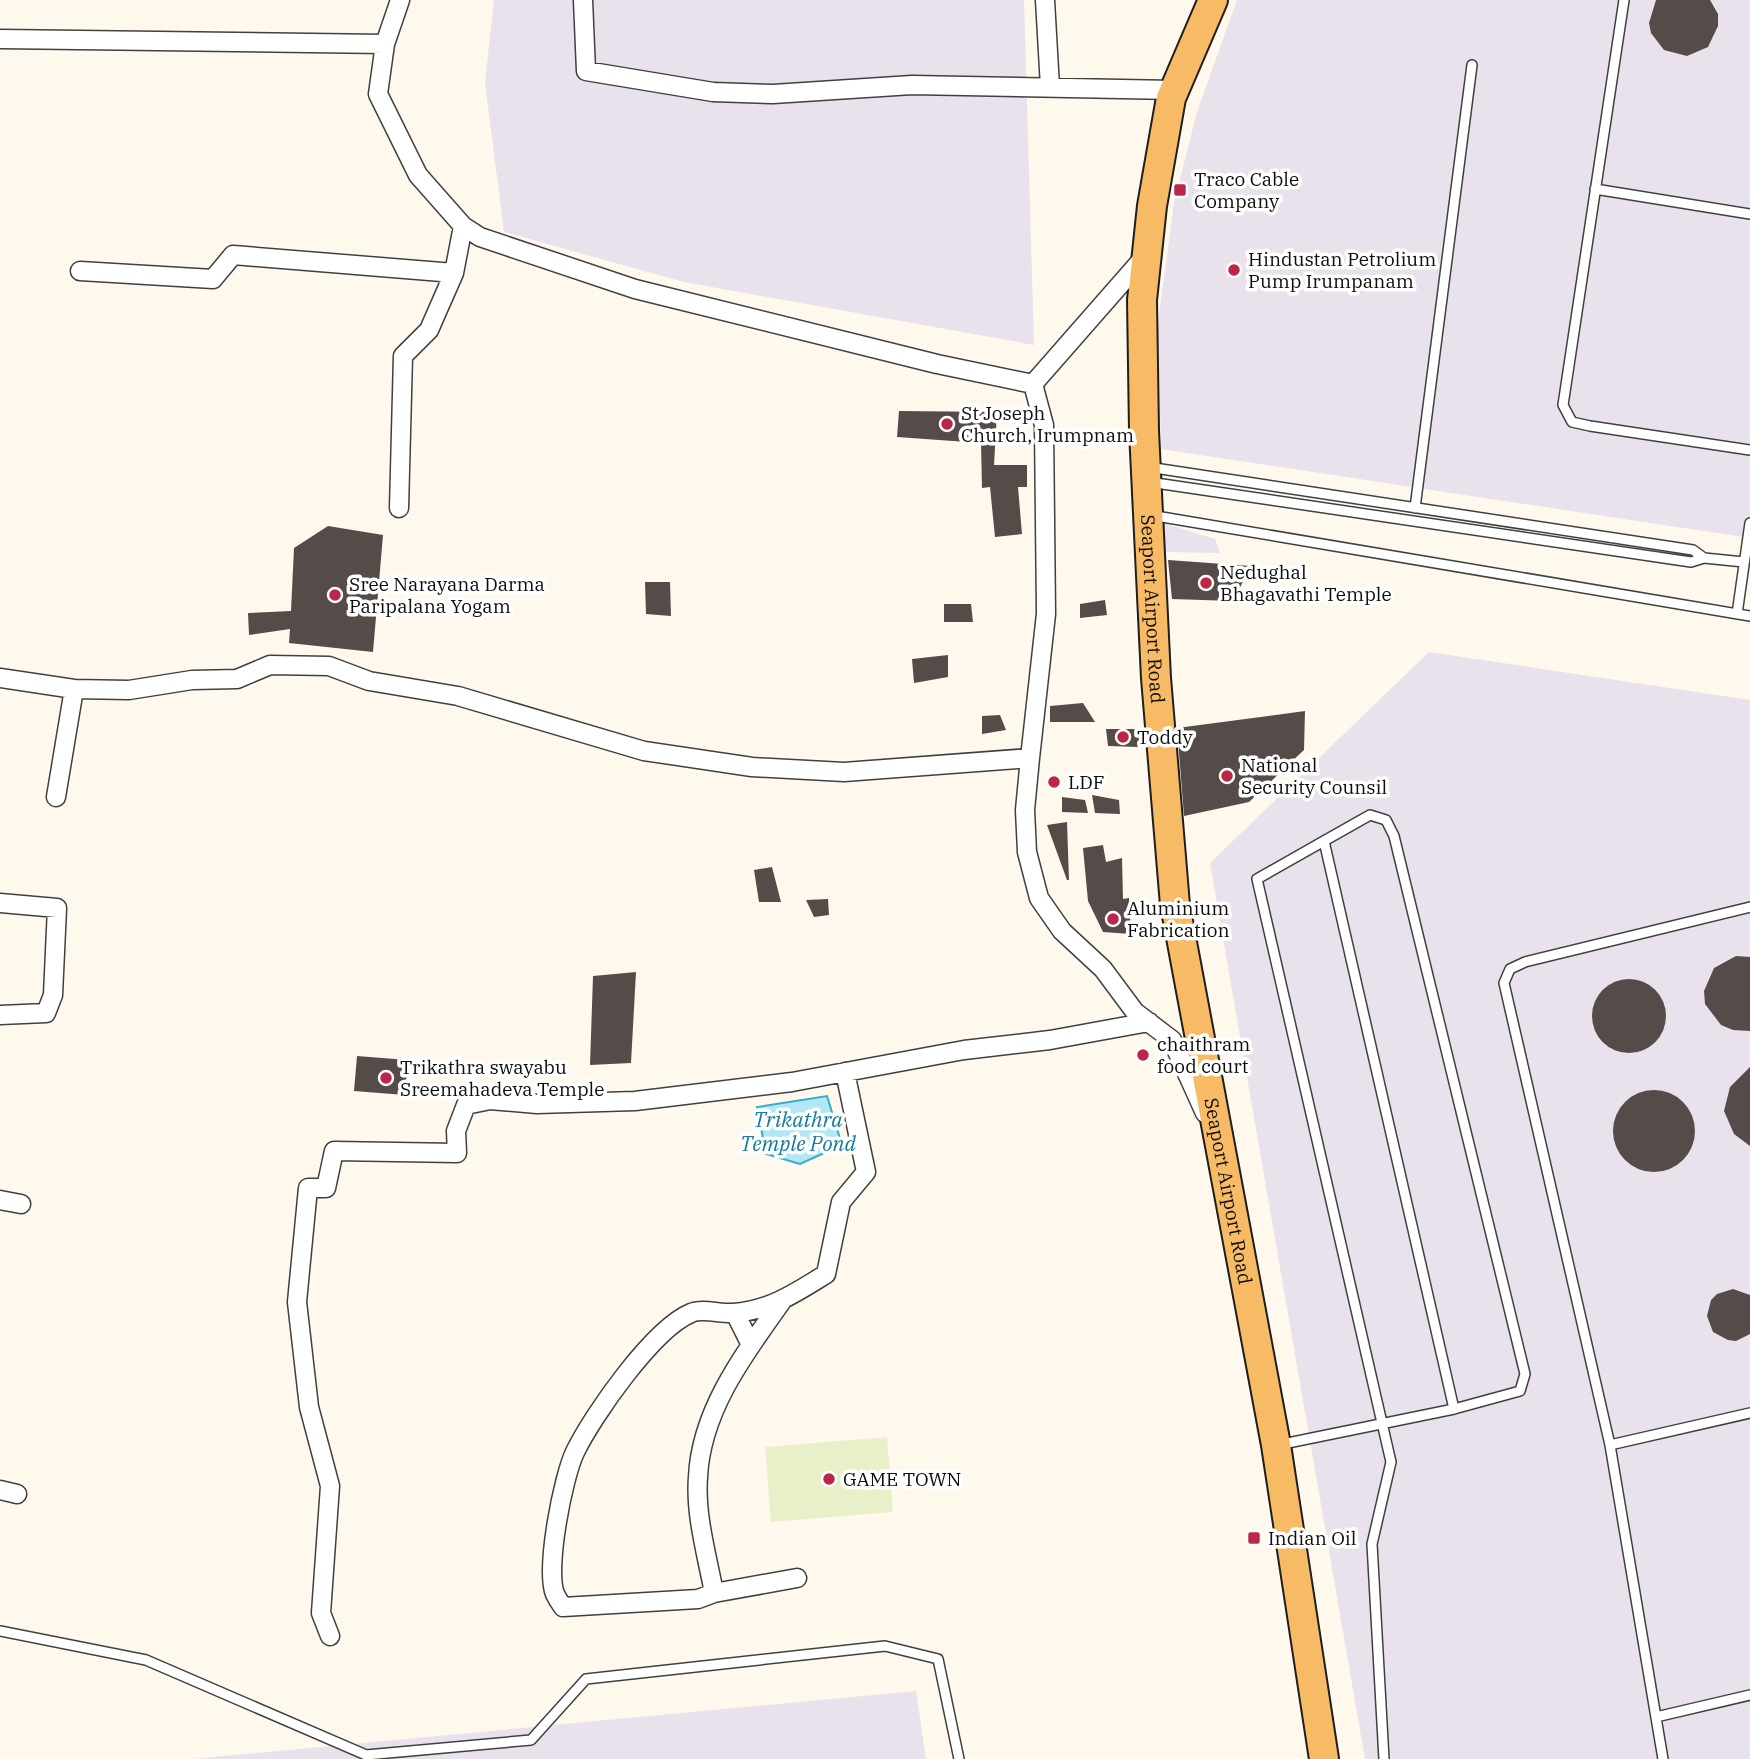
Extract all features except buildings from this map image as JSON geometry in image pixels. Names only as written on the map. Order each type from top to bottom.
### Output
[{"type":"main road","name":"Seaport Airport Road","points":[[1213,0],[1174,90],[1152,206],[1142,300],[1146,474],[1169,852],[1175,905],[1276,1445],[1324,1759]]},
{"type":"street","points":[[400,0],[385,44],[377,93],[418,175],[463,226],[480,237],[635,289],[1033,384]]},
{"type":"street","points":[[583,0],[586,71],[713,93],[773,94],[912,85],[1174,90]]},
{"type":"street","points":[[1045,0],[1050,87]]},
{"type":"street","points":[[0,39],[385,44]]},
{"type":"street","points":[[399,508],[402,356],[429,330],[454,272],[463,226]]},
{"type":"street","points":[[1033,384],[1147,254]]},
{"type":"street","points":[[80,271],[213,279],[233,255],[454,272]]},
{"type":"street","points":[[1033,384],[1044,425],[1046,614],[1025,810],[1027,852],[1039,898],[1062,931],[1103,969],[1135,1012],[1172,1040],[1221,1148]]},
{"type":"street","points":[[0,678],[74,689],[129,690],[192,680],[237,679],[270,665],[329,666],[369,681],[458,696],[644,751],[752,767],[844,772],[1030,758]]},
{"type":"street","points":[[57,797],[74,689]]},
{"type":"street","points":[[0,903],[57,908],[53,995],[46,1013],[0,1015]]},
{"type":"street","points":[[330,1636],[321,1613],[330,1486],[309,1407],[297,1302],[308,1188],[326,1188],[334,1151],[457,1153],[456,1131],[466,1105],[490,1100],[537,1104],[635,1101],[792,1082],[1149,1022]]},
{"type":"street","points":[[797,1578],[714,1593],[698,1599],[563,1607],[554,1592],[553,1564],[559,1510],[575,1453],[612,1394],[650,1345],[691,1312],[735,1313],[782,1301],[826,1274],[841,1202],[866,1172],[845,1072]]},
{"type":"street","points":[[0,1200],[21,1204]]},
{"type":"street","points":[[714,1593],[701,1522],[697,1476],[711,1417],[751,1345],[782,1301]]},
{"type":"street","points":[[735,1313],[751,1345]]},
{"type":"lane","points":[[1624,0],[1563,405],[1572,422],[1750,450]]},
{"type":"lane","points":[[1415,508],[1472,65]]},
{"type":"lane","points":[[1595,189],[1750,214]]},
{"type":"lane","points":[[1146,474],[1390,504],[1693,550],[1704,558]]},
{"type":"lane","points":[[1146,474],[1387,517],[1691,562],[1704,558],[1744,562]]},
{"type":"lane","points":[[1387,517],[1390,504]]},
{"type":"lane","points":[[1149,515],[1750,616]]},
{"type":"lane","points":[[1737,614],[1750,523]]},
{"type":"lane","points":[[1276,1445],[1382,1422],[1454,1409],[1520,1391],[1525,1374],[1394,836],[1386,820],[1370,814],[1257,879],[1382,1422],[1391,1462],[1372,1545],[1384,1759]]},
{"type":"lane","points":[[1324,841],[1454,1409]]},
{"type":"lane","points":[[1663,1759],[1610,1445],[1504,984],[1510,969],[1525,962],[1750,906]]},
{"type":"lane","points":[[1610,1445],[1750,1413]]},
{"type":"lane","points":[[0,1631],[146,1660],[366,1755],[531,1740],[586,1679],[886,1646],[939,1659],[959,1759]]},
{"type":"lane","points":[[1656,1717],[1750,1695]]},
{"type":"shaded area","points":[[494,0],[1024,0],[1034,345],[684,282],[504,232],[485,83]]},
{"type":"shaded area","points":[[1237,0],[1750,0],[1750,538],[1161,449],[1158,323],[1174,203],[1197,112]]},
{"type":"shaded area","points":[[1160,522],[1215,539],[1220,553],[1161,552]]},
{"type":"shaded area","points":[[1429,652],[1750,700],[1750,1759],[1365,1759],[1210,863]]},
{"type":"shaded area","points":[[916,1691],[926,1759],[193,1759]]},
{"type":"green space","name":"GAME TOWN","points":[[887,1437],[893,1512],[771,1522],[765,1447]]},
{"type":"water","name":"Trikathra Temple Pond","points":[[827,1096],[842,1145],[800,1164],[766,1154],[757,1107]]},
{"type":"place","name":"Traco Cable Company","points":[[1180,190]]},
{"type":"place","name":"Hindustan Petrolium Pump Irumpanam","points":[[1234,270]]},
{"type":"place","name":"St Joseph Church, Irumpnam","points":[[947,424]]},
{"type":"place","name":"Nedughal Bhagavathi Temple","points":[[1206,583]]},
{"type":"place","name":"Sree Narayana Darma Paripalana Yogam","points":[[335,595]]},
{"type":"place","name":"Toddy","points":[[1123,737]]},
{"type":"place","name":"National Security Counsil","points":[[1227,776]]},
{"type":"place","name":"LDF","points":[[1054,782]]},
{"type":"place","name":"Aluminium Fabrication","points":[[1113,919]]},
{"type":"place","name":"chaithram food court","points":[[1143,1055]]},
{"type":"place","name":"Trikathra swayabu Sreemahadeva Temple","points":[[386,1078]]},
{"type":"place","name":"GAME TOWN","points":[[829,1479]]},
{"type":"place","name":"Indian Oil","points":[[1254,1538]]}]
